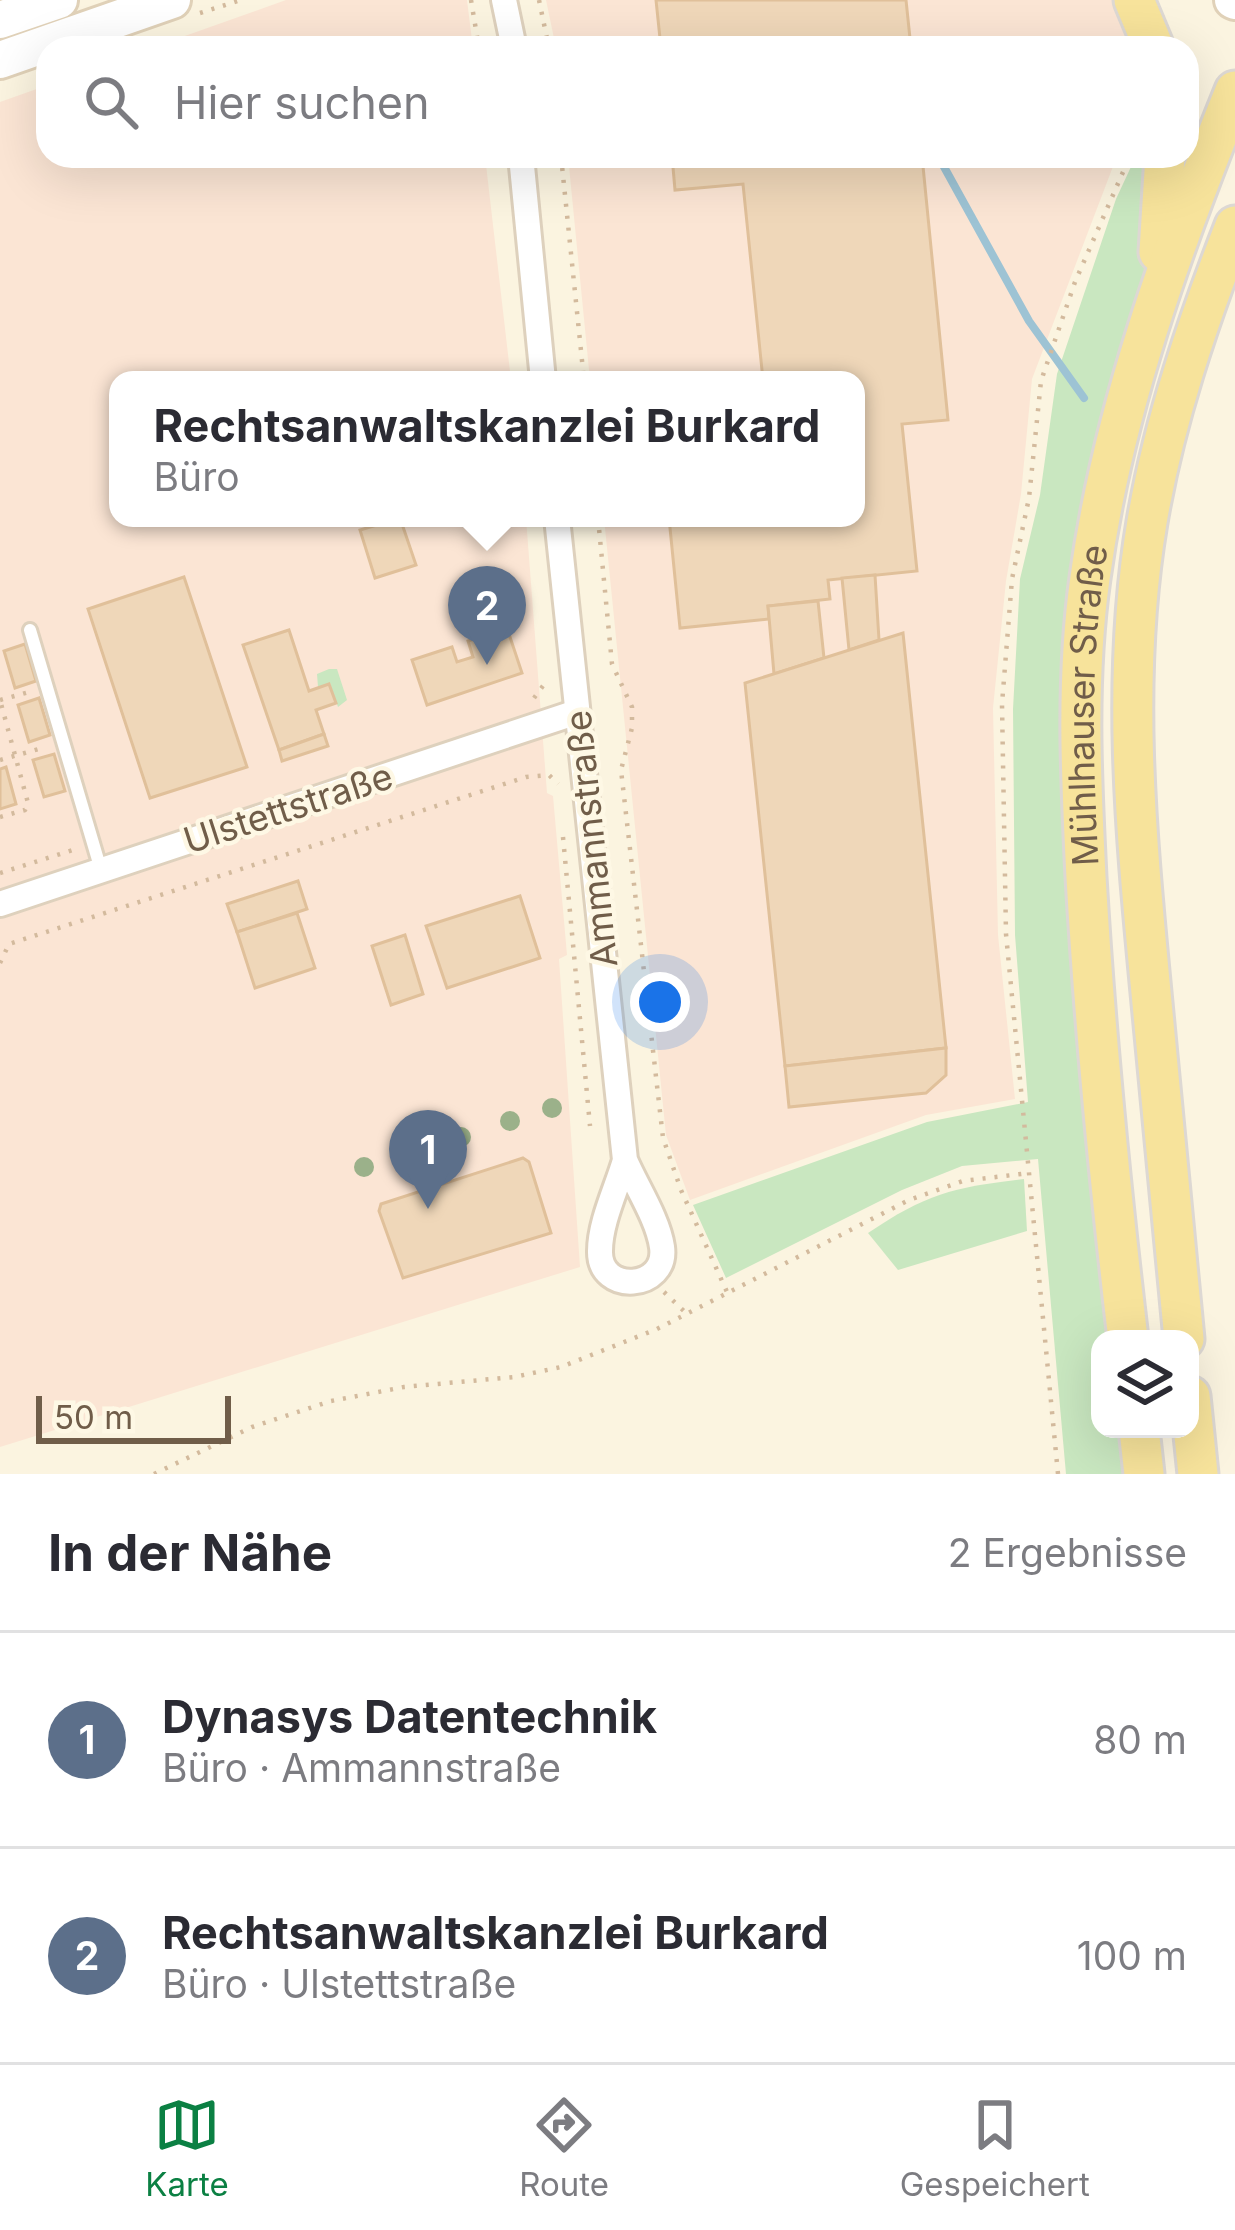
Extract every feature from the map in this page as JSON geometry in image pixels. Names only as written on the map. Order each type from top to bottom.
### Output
[{"type":"main road","points":[[0,20],[59,0]]},
{"type":"main road","points":[[69,36],[172,0]]},
{"type":"main road","points":[[1134,0],[1149,36]]},
{"type":"main road","points":[[0,60],[36,47]]},
{"type":"main road","name":"Mühlhauser Straße","points":[[1127,1330],[1088,928],[1081,734],[1089,580],[1107,479],[1155,308],[1192,196],[1235,92]]},
{"type":"main road","points":[[1155,308],[1164,168]]},
{"type":"main road","name":"Mühlhauser Straße","points":[[1183,1330],[1133,803],[1135,642],[1147,523],[1158,469],[1199,322],[1235,226]]},
{"type":"main road","points":[[1139,1438],[1144,1474]]},
{"type":"main road","points":[[1194,1438],[1198,1474]]},
{"type":"street","points":[[504,0],[512,36]]},
{"type":"street","points":[[522,168],[542,371]]},
{"type":"street","name":"Ammannstraße","points":[[558,527],[625,1160]]},
{"type":"street","name":"Ulstettstraße","points":[[0,904],[577,712]]},
{"type":"lane","points":[[30,630],[102,871]]},
{"type":"path","points":[[471,0],[477,36]]},
{"type":"path","points":[[538,0],[546,36]]},
{"type":"path","points":[[562,168],[583,371]]},
{"type":"path","points":[[1058,1474],[1006,934],[1002,704],[1012,579],[1030,498],[1041,381],[1076,282],[1125,168]]},
{"type":"path","points":[[599,527],[612,664],[632,707],[632,728],[621,770],[660,1119],[681,1190],[727,1292]]},
{"type":"path","points":[[532,700],[541,693],[549,674]]},
{"type":"path","points":[[0,817],[25,810],[28,803],[0,700],[46,687]]},
{"type":"path","points":[[0,760],[63,742]]},
{"type":"path","points":[[0,963],[10,944],[526,777],[548,775],[558,782]]},
{"type":"path","points":[[562,829],[590,1126]]},
{"type":"path","points":[[0,873],[79,848]]},
{"type":"path","points":[[154,1474],[252,1427],[332,1402],[404,1387],[514,1377],[561,1367],[657,1330],[909,1200],[963,1181],[1029,1173]]},
{"type":"shaded area","points":[[286,0],[467,0],[472,36],[185,36]]},
{"type":"shaded area","points":[[546,0],[1112,0],[1130,36],[554,36]]},
{"type":"shaded area","points":[[36,89],[36,168],[486,168],[510,371],[109,371],[109,527],[527,527],[547,793],[553,796],[567,955],[559,959],[580,1267],[0,1447],[0,102]]},
{"type":"shaded area","points":[[569,168],[1112,168],[1032,379],[1021,494],[1006,581],[993,708],[998,935],[1015,1099],[926,1115],[690,1200],[666,1135],[605,527],[865,527],[865,371],[589,371]]},
{"type":"green space","points":[[1130,168],[1154,168],[1155,308],[1089,581],[1128,1330],[1091,1330],[1091,1438],[1140,1438],[1144,1474],[1066,1474],[1038,1159],[962,1166],[902,1190],[726,1278],[693,1205],[927,1122],[1028,1102],[1015,935],[1013,709],[1020,579],[1040,495],[1057,374]]},
{"type":"green space","points":[[337,669],[347,700],[338,707],[330,683],[318,687],[317,674]]},
{"type":"green space","points":[[1024,1179],[1027,1231],[898,1270],[868,1233],[942,1194]]},
{"type":"building","points":[[656,0],[906,0],[910,36],[660,36]]},
{"type":"building","points":[[673,168],[923,168],[948,420],[902,424],[917,571],[828,580],[830,599],[768,606],[769,619],[680,628],[670,527],[865,527],[865,371],[762,371],[743,184],[675,190]]},
{"type":"building","points":[[403,527],[416,565],[375,578],[360,530]]},
{"type":"building","points":[[875,575],[879,640],[849,650],[842,578]]},
{"type":"building","points":[[184,577],[247,767],[150,798],[88,609]]},
{"type":"building","points":[[818,601],[824,658],[774,674],[768,606]]},
{"type":"building","points":[[507,628],[522,673],[427,705],[412,660],[452,647],[457,662],[473,657],[468,641]]},
{"type":"building","points":[[289,630],[309,691],[329,684],[336,703],[316,710],[324,734],[279,750],[243,645]]},
{"type":"building","points":[[903,633],[946,1048],[785,1066],[745,683]]},
{"type":"building","points":[[25,644],[36,681],[15,688],[4,651]]},
{"type":"building","points":[[39,698],[50,735],[29,742],[18,705]]},
{"type":"building","points":[[324,734],[328,746],[282,761],[279,750]]},
{"type":"building","points":[[54,754],[65,791],[44,797],[33,760]]},
{"type":"building","points":[[6,767],[16,804],[0,809],[0,769]]},
{"type":"building","points":[[298,881],[307,909],[237,932],[227,904]]},
{"type":"building","points":[[520,896],[540,958],[447,988],[426,926]]},
{"type":"building","points":[[297,913],[315,968],[255,988],[237,932]]},
{"type":"building","points":[[405,935],[423,994],[391,1005],[372,946]]},
{"type":"building","points":[[946,1048],[946,1075],[926,1093],[789,1107],[785,1066]]},
{"type":"building","points":[[523,1158],[529,1162],[551,1233],[403,1278],[379,1211],[381,1204]]},
{"type":"waterway","points":[[945,168],[1029,321],[1084,398]]},
{"type":"place","name":"Rechtsanwaltskanzlei Burkard","points":[[487,665]]},
{"type":"place","name":"Dynasys Datentechnik","points":[[428,1209]]}]
